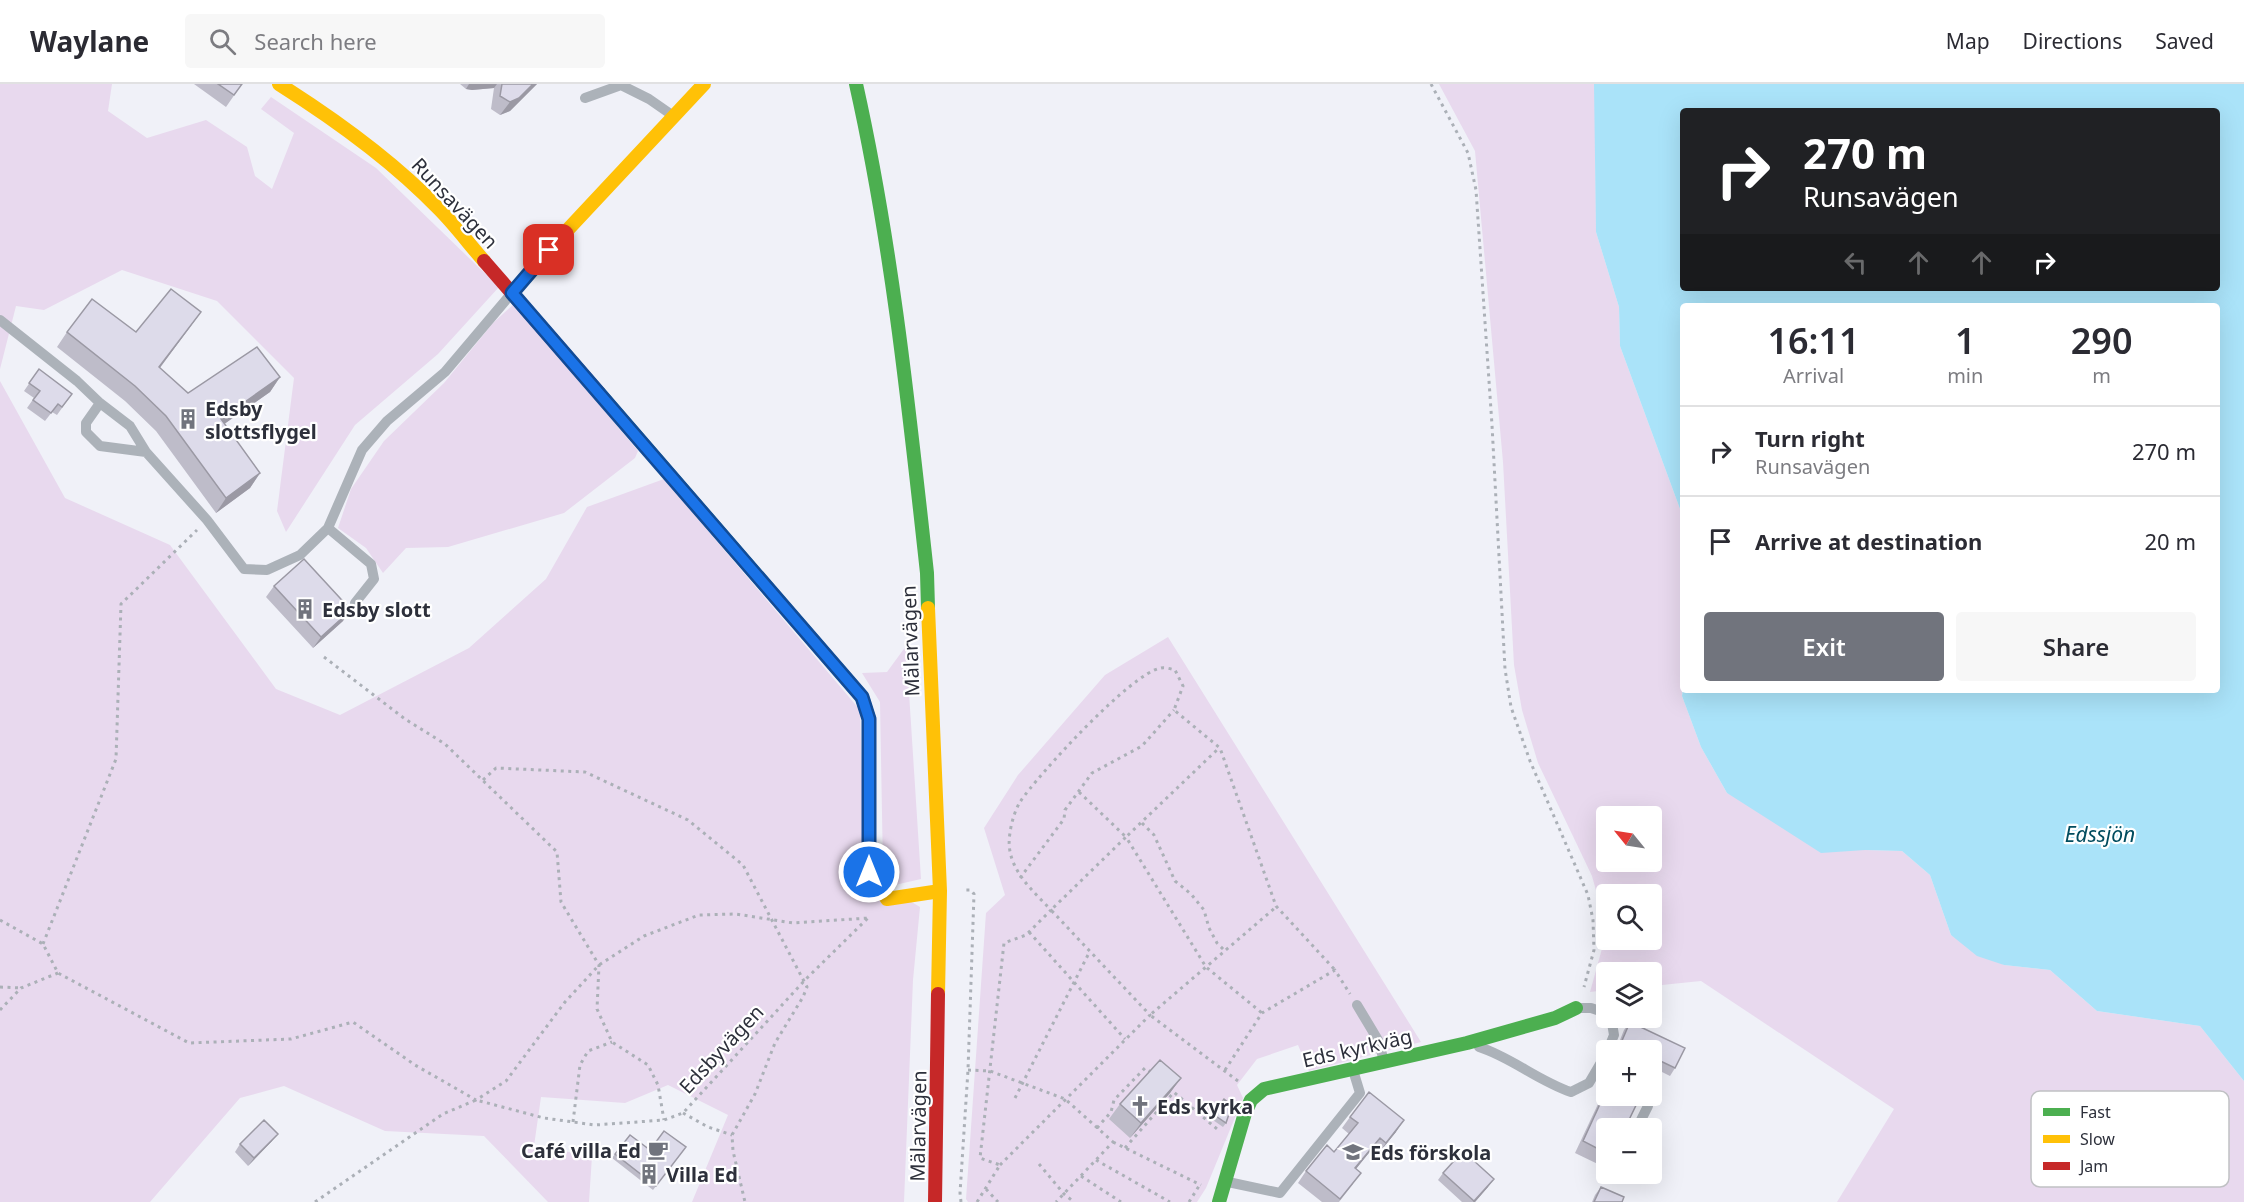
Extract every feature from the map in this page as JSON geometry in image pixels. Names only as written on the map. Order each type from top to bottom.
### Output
[{"type":"street","points":[[512,293],[672,115],[704,84]]},
{"type":"street","name":"Mälarvägen","points":[[856,84],[873,164],[900,328],[926,561],[940,891],[935,1202]]},
{"type":"street","name":"Runsavägen","points":[[284,85],[404,174],[439,209],[862,697],[869,719],[869,872],[887,899]]},
{"type":"street","points":[[887,899],[940,891]]},
{"type":"street","name":"Eds kyrkväg","points":[[1219,1202],[1250,1101],[1264,1089],[1467,1043],[1555,1018],[1576,1008]]},
{"type":"lane","points":[[585,98],[621,85],[649,99],[672,115]]},
{"type":"lane","points":[[0,320],[129,426],[146,452],[207,520],[244,569],[267,570],[300,555],[328,528],[362,450],[387,421],[445,372],[512,293]]},
{"type":"lane","points":[[100,403],[86,423],[86,432],[100,446],[146,452]]},
{"type":"lane","points":[[328,528],[371,564],[374,579],[355,603]]},
{"type":"lane","points":[[1357,1005],[1378,1040],[1384,1061]]},
{"type":"lane","points":[[1576,1008],[1596,1010]]},
{"type":"lane","points":[[1467,1043],[1491,1051],[1557,1087],[1571,1092],[1589,1083],[1596,1072]]},
{"type":"lane","points":[[1227,1182],[1280,1193],[1360,1093],[1353,1070]]},
{"type":"path","points":[[1431,84],[1468,153],[1476,190],[1505,669],[1511,707],[1530,761],[1588,895],[1593,920],[1594,950],[1588,978],[1576,1008]]},
{"type":"path","points":[[43,944],[116,759],[121,604],[207,520]]},
{"type":"path","points":[[324,657],[405,718],[445,744],[557,852],[561,902],[599,965],[597,1009],[612,1042],[648,1065],[658,1084],[664,1120]]},
{"type":"path","points":[[1020,878],[1064,819],[1065,810],[1092,773],[1142,746],[1174,710],[1183,686],[1175,670],[1161,668],[1135,682],[1095,717],[1019,804],[1009,834],[1011,856],[1020,878],[1150,1015],[1225,1070],[1262,1013],[1335,970]]},
{"type":"path","points":[[1174,710],[1220,748],[1276,906],[1335,970],[1357,1005]]},
{"type":"path","points":[[1000,1166],[980,1158],[1004,943],[1029,932],[1220,748]]},
{"type":"path","points":[[483,780],[496,768],[585,772],[688,820],[743,865],[807,987],[775,1043],[755,1094],[732,1135],[733,1151],[745,1202]]},
{"type":"path","points":[[1079,792],[1126,837],[1206,967],[1262,1013]]},
{"type":"path","points":[[1142,823],[1154,835],[1175,881],[1191,894],[1204,910],[1209,928],[1217,943],[1225,951]]},
{"type":"path","points":[[940,891],[971,890],[974,894],[961,1202]]},
{"type":"path","name":"Edsbyvägen","points":[[58,973],[189,1043],[291,1039],[353,1022],[415,1065],[476,1100],[544,1118],[595,1125],[664,1120],[683,1113],[805,980],[887,899]]},
{"type":"path","points":[[977,1202],[1000,1166],[1065,1099],[1150,1015],[1276,906]]},
{"type":"path","points":[[315,1202],[443,1114],[476,1100],[506,1081],[565,1002],[599,965],[644,936],[699,915],[736,914],[793,922],[868,918]]},
{"type":"path","points":[[0,920],[43,944],[58,973],[21,988],[0,987]]},
{"type":"path","points":[[1029,932],[1125,1040]]},
{"type":"path","points":[[1015,1098],[1090,951]]},
{"type":"path","points":[[0,1011],[21,988]]},
{"type":"path","points":[[573,1122],[580,1065],[588,1051],[612,1042]]},
{"type":"path","points":[[1097,1128],[1111,1112],[1114,1100],[1145,1068],[1152,1074]]},
{"type":"path","points":[[968,1070],[990,1071],[1065,1099],[1113,1143],[1199,1184],[1189,1202]]},
{"type":"path","points":[[1167,1086],[1222,1133]]},
{"type":"path","points":[[1125,1148],[1174,1092]]},
{"type":"path","points":[[683,1113],[708,1127],[732,1135]]},
{"type":"path","points":[[1056,1202],[1113,1143]]},
{"type":"path","points":[[1096,1160],[1170,1202]]},
{"type":"path","points":[[1039,1164],[1064,1194],[1074,1202]]},
{"type":"path","points":[[1081,1176],[1121,1202]]},
{"type":"path","points":[[986,1189],[998,1202]]},
{"type":"shaded area","points":[[0,84],[112,84],[108,111],[147,138],[206,120],[247,147],[255,176],[272,189],[294,133],[261,109],[271,97],[376,168],[499,287],[438,354],[355,425],[286,532],[277,511],[294,378],[217,301],[122,270],[44,310],[16,306],[0,369]]},
{"type":"shaded area","points":[[1439,84],[1595,84],[1596,232],[1619,307],[1620,346],[1680,509],[1680,693],[1682,693],[1701,747],[1727,793],[1865,850],[1902,851],[1930,875],[1951,935],[2004,965],[2050,970],[2097,1011],[2200,1026],[2244,1081],[2244,1202],[1837,1202],[1894,1109],[1701,981],[1662,985],[1662,962],[1598,962],[1602,950],[1662,950],[1662,884],[1596,884],[1596,891],[1592,876],[1538,763],[1522,710],[1514,665],[1503,462],[1475,151]]},
{"type":"shaded area","points":[[515,303],[638,451],[635,458],[564,513],[448,547],[406,548],[383,573],[366,548],[338,528],[351,489],[384,441],[444,383],[493,323]]},
{"type":"shaded area","points":[[0,381],[65,498],[170,545],[276,689],[340,715],[469,648],[546,579],[587,507],[664,479],[860,710],[865,874],[920,907],[913,980],[904,1202],[692,1202],[728,1115],[668,1085],[625,1103],[541,1097],[534,1146],[592,1156],[589,1202],[548,1202],[484,1136],[385,1131],[284,1086],[240,1098],[150,1202],[0,1202]]},
{"type":"shaded area","points":[[1168,637],[1421,1042],[1309,1071],[1298,1045],[1257,1059],[1237,1085],[1243,1098],[1206,1188],[1197,1202],[968,1202],[966,1199],[986,913],[1005,895],[984,828],[1018,775],[1105,675]]},
{"type":"shaded area","points":[[906,646],[921,879],[895,885],[883,869],[880,702],[862,673],[887,672]]},
{"type":"shaded area","points":[[1596,970],[1596,991],[1590,992]]},
{"type":"water","name":"Edssjön","points":[[1594,84],[2244,84],[2244,1081],[2200,1026],[2097,1011],[2050,970],[2004,965],[1977,956],[1951,935],[1930,875],[1902,851],[1865,850],[1821,853],[1727,793],[1701,747],[1682,696],[1682,693],[2220,693],[2220,303],[1680,303],[1680,509],[1620,346],[1619,307],[1596,232]]},
{"type":"building","points":[[218,84],[242,84],[234,95]]},
{"type":"building","points":[[502,84],[533,84],[519,98],[510,102],[500,96]]},
{"type":"building","name":"Edsby slottsflygel","points":[[171,289],[201,312],[159,367],[188,393],[257,347],[280,377],[221,419],[260,473],[226,498],[166,416],[135,386],[67,332],[92,299],[136,332]]},
{"type":"building","points":[[39,369],[72,394],[62,407],[58,404],[51,413],[33,400],[40,391],[29,383]]},
{"type":"building","name":"Edsby slott","points":[[304,559],[351,610],[321,637],[274,586]]},
{"type":"building","points":[[1627,1028],[1643,1028],[1685,1048],[1675,1068],[1662,1062],[1662,1040],[1622,1040]]},
{"type":"building","name":"Eds kyrka","points":[[1160,1060],[1181,1078],[1141,1123],[1120,1104]]},
{"type":"building","name":"Eds förskola","points":[[1369,1092],[1404,1120],[1386,1143],[1380,1138],[1355,1168],[1361,1173],[1340,1199],[1306,1171],[1327,1145],[1334,1152],[1358,1123],[1350,1117]]},
{"type":"building","points":[[1224,1099],[1232,1105],[1226,1123],[1213,1114]]},
{"type":"building","points":[[1599,1106],[1636,1106],[1630,1118],[1596,1118],[1596,1148],[1583,1141]]},
{"type":"building","points":[[264,1120],[278,1134],[254,1158],[240,1144]]},
{"type":"building","name":"Villa Ed","points":[[664,1131],[686,1147],[656,1186],[615,1154],[630,1135],[650,1150]]},
{"type":"building","points":[[1463,1151],[1494,1179],[1474,1201],[1443,1173]]},
{"type":"building","points":[[1601,1187],[1624,1197],[1622,1202],[1594,1202]]},
{"type":"traffic: fast","points":[[856,84],[890,266],[927,573],[928,608]]},
{"type":"traffic: fast","points":[[599,393],[862,697],[869,719],[869,835]]},
{"type":"traffic: fast","points":[[1219,1202],[1245,1113],[1251,1100],[1264,1089],[1467,1043],[1555,1018],[1576,1008]]},
{"type":"traffic: slow","points":[[279,84],[342,126],[383,157],[445,215],[484,261]]},
{"type":"traffic: slow","points":[[512,293],[560,238],[704,84]]},
{"type":"traffic: slow","points":[[928,608],[940,891],[938,994]]},
{"type":"traffic: slow","points":[[869,835],[869,871],[887,899],[940,891]]},
{"type":"traffic: jam","points":[[484,261],[599,393]]},
{"type":"traffic: jam","points":[[935,1202],[938,994]]},
{"type":"place","name":"Edsby slottsflygel","points":[[188,419]]},
{"type":"place","name":"Edsby slott","points":[[305,609]]},
{"type":"place","name":"Eds kyrka","points":[[1140,1106]]},
{"type":"place","name":"Café villa Ed","points":[[658,1150]]},
{"type":"place","name":"Eds förskola","points":[[1353,1152]]},
{"type":"place","name":"Villa Ed","points":[[649,1174]]},
{"type":"route","points":[[549,250],[512,293],[862,697],[869,719],[869,872]]}]
